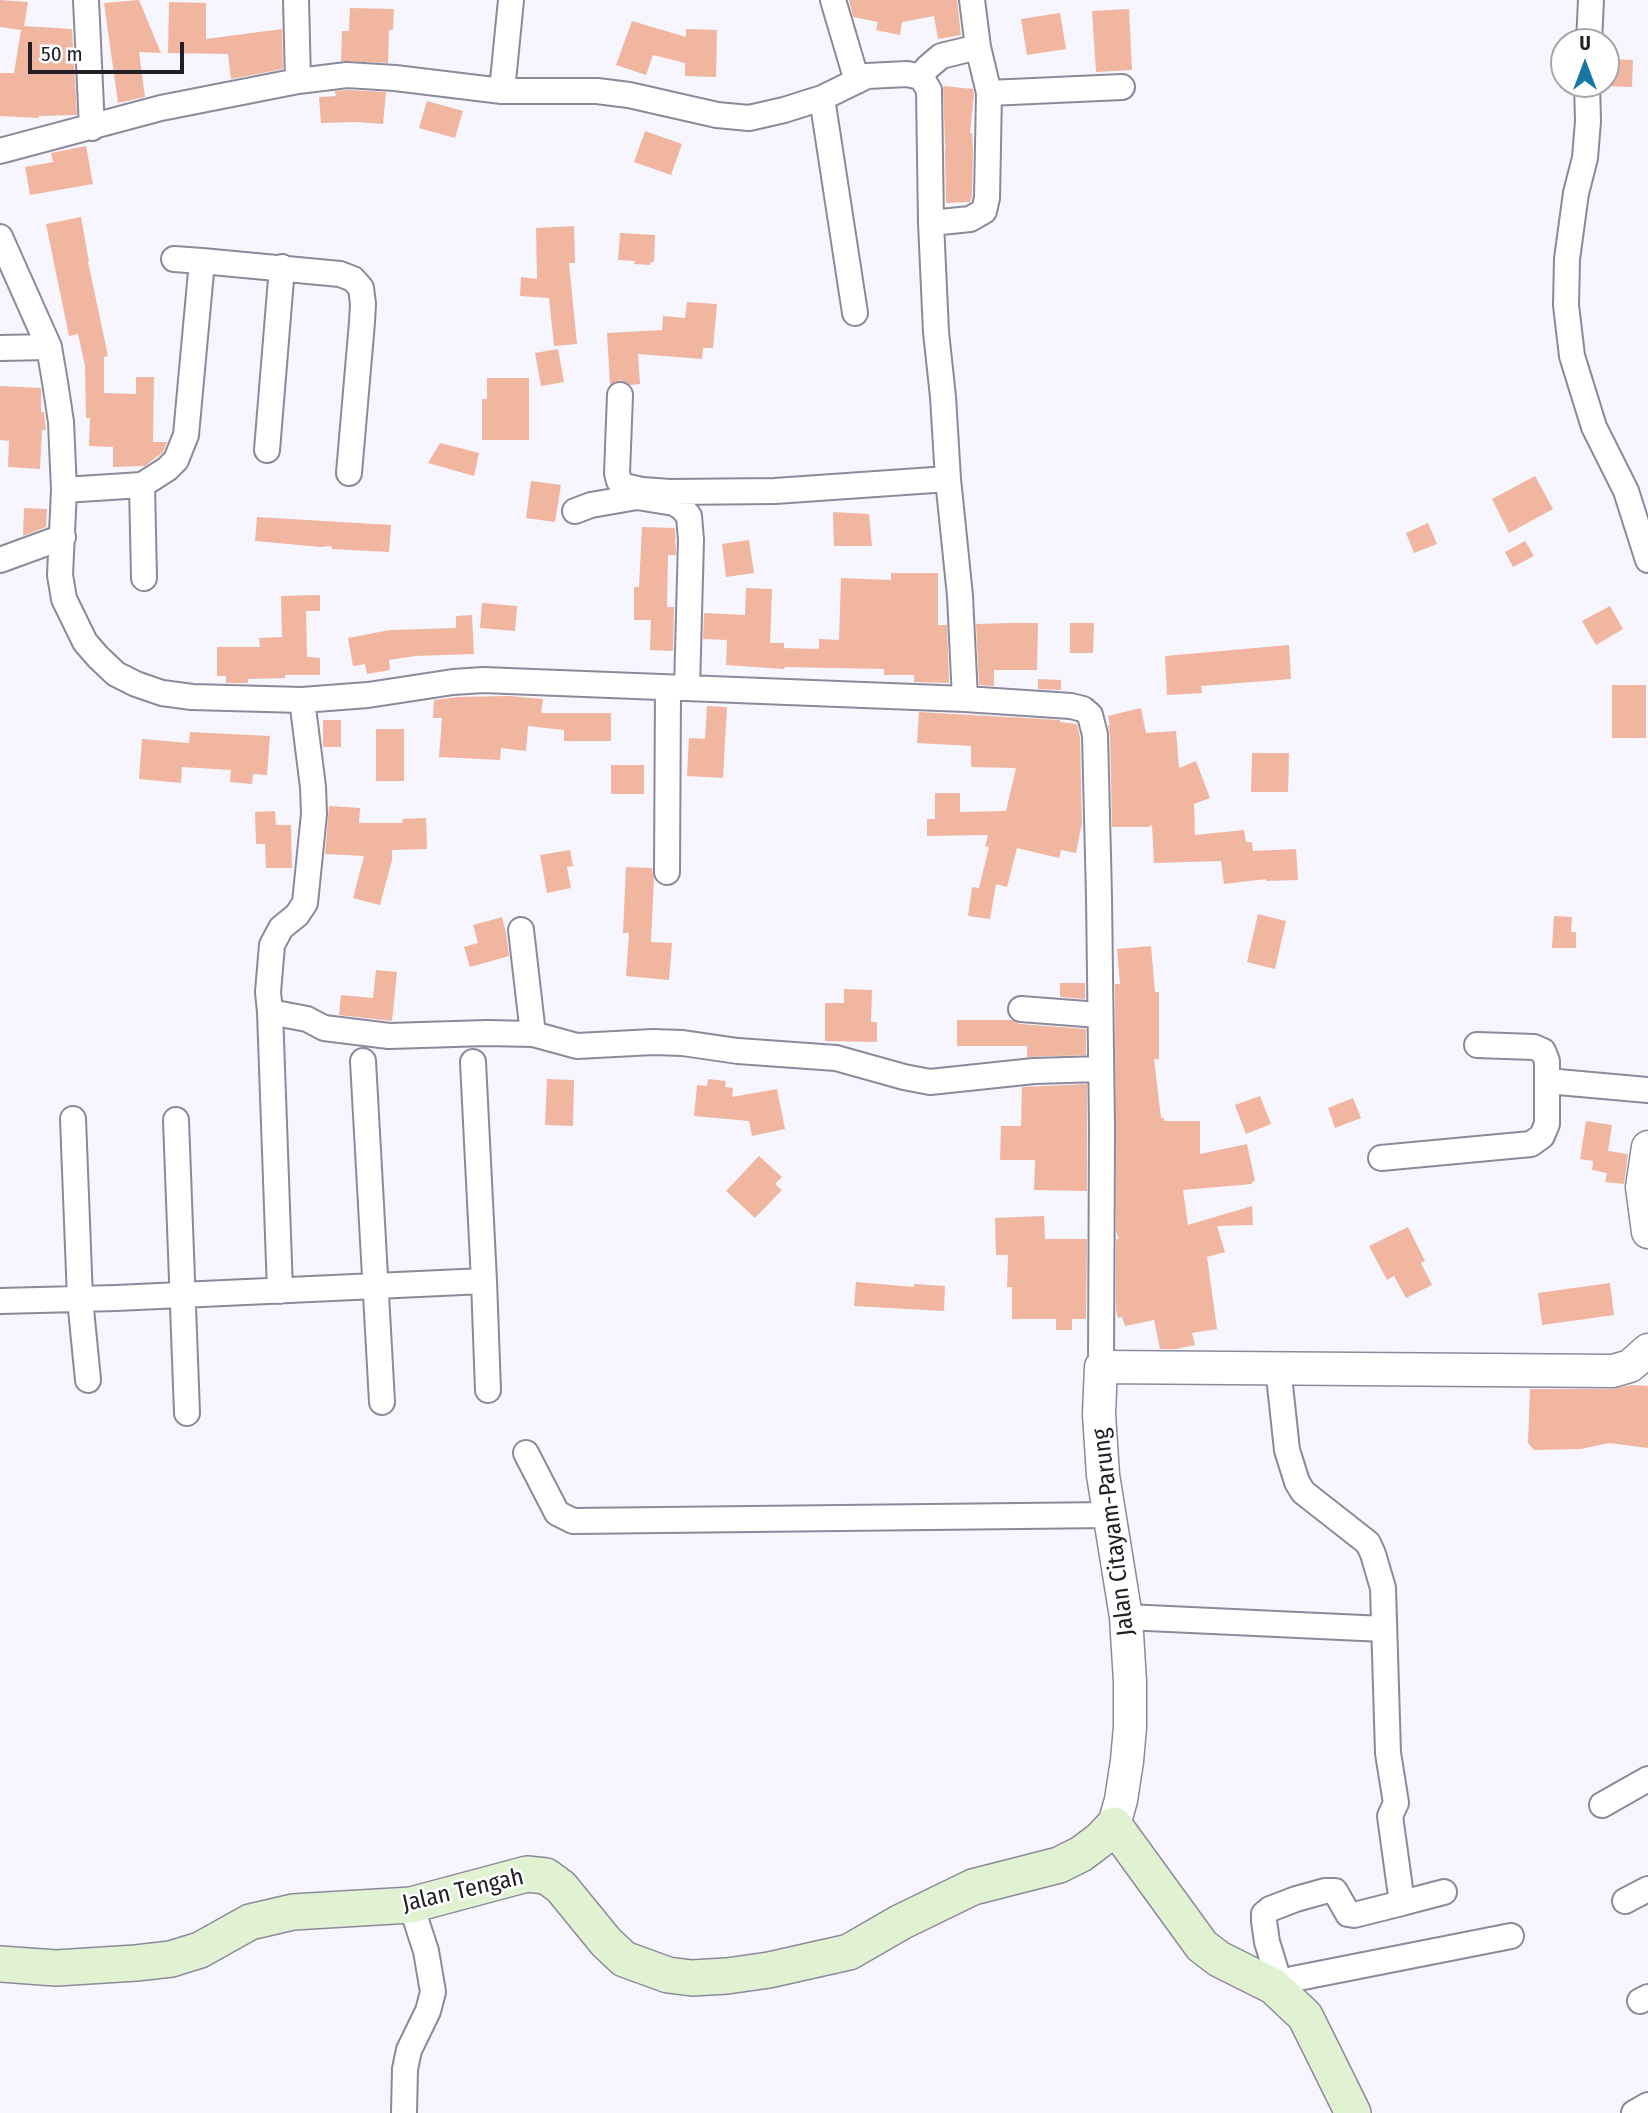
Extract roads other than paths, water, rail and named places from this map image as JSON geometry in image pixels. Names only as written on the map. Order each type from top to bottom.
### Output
[{"type":"main road","name":"Jalan Tengah","points":[[0,1964],[56,1968],[171,1959],[200,1950],[250,1922],[293,1912],[411,1905],[527,1874],[546,1876],[561,1887],[624,1959],[668,1975],[692,1978],[727,1976],[769,1970],[849,1952],[901,1922],[973,1888],[1059,1865],[1081,1854],[1114,1825]]},
{"type":"main road","points":[[1114,1825],[1202,1947],[1219,1959],[1276,1985],[1305,2016],[1353,2113]]},
{"type":"street","points":[[86,0],[92,128]]},
{"type":"street","points":[[296,0],[298,82]]},
{"type":"street","points":[[502,91],[511,0]]},
{"type":"street","points":[[833,0],[857,81]]},
{"type":"street","points":[[931,223],[970,219],[984,211],[988,182],[989,93],[978,47],[972,0]]},
{"type":"street","points":[[1590,28],[1591,0]]},
{"type":"street","points":[[921,77],[941,56],[978,47]]},
{"type":"street","points":[[0,151],[161,108],[347,75],[502,91],[629,95],[717,115],[749,118],[822,98],[867,76],[891,73],[921,77],[929,90],[931,107],[931,223],[936,332],[960,596],[965,699]]},
{"type":"street","points":[[989,93],[1122,87]]},
{"type":"street","points":[[822,98],[855,313]]},
{"type":"street","points":[[1587,98],[1585,158],[1576,193],[1567,259],[1566,305],[1572,356],[1594,426],[1626,491],[1648,560]]},
{"type":"street","points":[[0,237],[49,347],[61,422],[64,490],[60,575],[64,599],[85,642],[116,674],[136,684],[162,693],[192,697],[302,700],[368,695],[453,681],[483,680],[965,699],[1071,706],[1083,709],[1090,715],[1095,735],[1102,1128],[1101,1367],[1613,1371],[1630,1366],[1648,1350]]},
{"type":"street","points":[[174,258],[340,274],[353,279],[361,288],[362,322],[349,473]]},
{"type":"street","points":[[64,490],[142,485],[176,460],[186,435],[202,261]]},
{"type":"street","points":[[267,450],[282,267]]},
{"type":"street","points":[[0,348],[49,347]]},
{"type":"street","points":[[620,396],[617,473],[624,486],[670,492],[775,491],[948,479]]},
{"type":"street","points":[[142,485],[144,578]]},
{"type":"street","points":[[575,511],[591,505],[636,497],[674,503],[689,516],[691,540],[677,688],[667,872]]},
{"type":"street","points":[[0,560],[62,537]]},
{"type":"street","points":[[280,1291],[268,992],[272,945],[281,928],[297,915],[305,903],[314,814],[302,700]]},
{"type":"street","points":[[521,930],[533,1034]]},
{"type":"street","points":[[1021,1009],[1099,1014]]},
{"type":"street","points":[[270,1012],[307,1019],[324,1028],[389,1036],[533,1034],[578,1046],[653,1042],[836,1058],[930,1082],[1012,1072],[1100,1069]]},
{"type":"street","points":[[1381,1158],[1531,1144],[1542,1136],[1547,1124],[1547,1061],[1542,1051],[1534,1047],[1477,1045]]},
{"type":"street","points":[[363,1061],[382,1402]]},
{"type":"street","points":[[472,1062],[488,1390]]},
{"type":"street","points":[[1547,1081],[1648,1090]]},
{"type":"street","points":[[73,1119],[80,1299],[88,1380]]},
{"type":"street","points":[[176,1120],[187,1413]]},
{"type":"street","points":[[1648,1147],[1642,1187],[1648,1232]]},
{"type":"street","points":[[0,1301],[484,1281]]},
{"type":"street","name":"Jalan Citayam-Parung","points":[[1101,1367],[1099,1414],[1103,1475],[1126,1617],[1130,1682],[1130,1727],[1121,1800],[1114,1825]]},
{"type":"street","points":[[1278,1367],[1287,1450],[1297,1482],[1303,1492],[1368,1544],[1383,1588],[1388,1753],[1396,1803],[1390,1816],[1402,1903]]},
{"type":"street","points":[[526,1453],[557,1513],[573,1521],[1109,1515]]},
{"type":"street","points":[[1126,1617],[1384,1629]]},
{"type":"street","points":[[1602,1805],[1648,1779]]},
{"type":"street","points":[[1625,1901],[1648,1889]]},
{"type":"street","points":[[1444,1892],[1354,1915],[1348,1914],[1335,1891],[1296,1899],[1270,1909],[1264,1914],[1264,1921],[1276,1985],[1293,1979],[1511,1936]]},
{"type":"street","points":[[404,2113],[405,2069],[409,2050],[428,2011],[433,1992],[426,1951],[411,1905]]},
{"type":"street","points":[[1634,2113],[1648,2105]]}]
